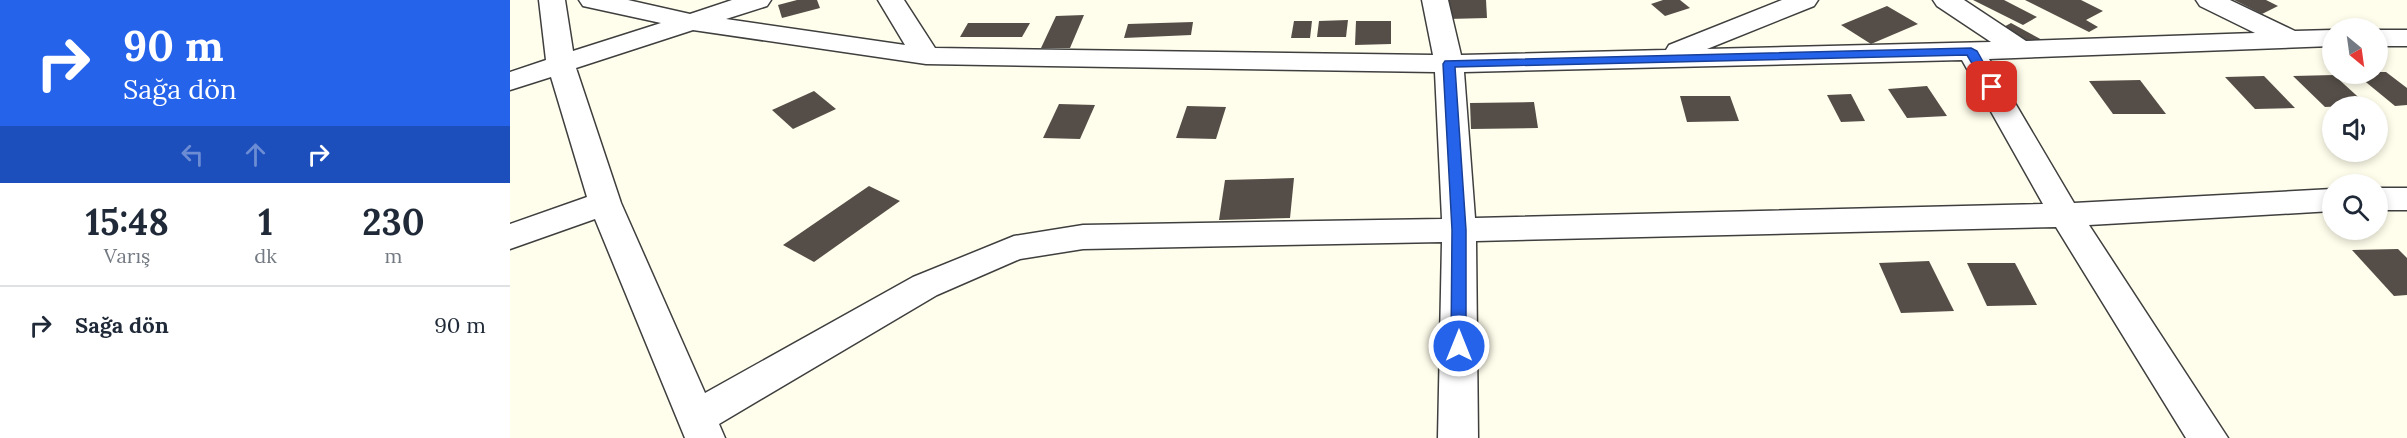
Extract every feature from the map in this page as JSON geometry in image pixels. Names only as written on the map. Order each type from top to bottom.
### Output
[{"type":"street","points":[[552,0],[561,64],[605,203],[700,428],[925,286],[1014,248],[1083,237],[2065,215],[2322,201]]},
{"type":"street","points":[[592,0],[692,22],[926,56],[1449,64],[2021,50],[2322,38]]},
{"type":"street","points":[[510,81],[759,0]]},
{"type":"street","points":[[891,0],[926,56]]},
{"type":"street","points":[[1435,0],[1449,64],[1459,230],[1458,438]]},
{"type":"street","points":[[1660,59],[1805,0]]},
{"type":"street","points":[[1946,0],[2021,50]]},
{"type":"street","points":[[2209,0],[2290,39]]},
{"type":"street","points":[[2388,38],[2407,38]]},
{"type":"street","points":[[1971,51],[2065,215],[2208,438]]},
{"type":"street","points":[[2388,199],[2407,199]]},
{"type":"street","points":[[510,237],[605,203]]},
{"type":"building","points":[[797,0],[817,0],[820,8],[782,18],[778,5]]},
{"type":"building","points":[[1447,0],[1486,0],[1487,18],[1448,19]]},
{"type":"building","points":[[1663,0],[1680,0],[1690,8],[1665,16],[1651,4]]},
{"type":"building","points":[[1973,0],[2004,0],[2037,17],[2023,25]]},
{"type":"building","points":[[2025,0],[2081,0],[2103,11],[2086,20],[2098,27],[2089,32]]},
{"type":"building","points":[[2234,0],[2266,0],[2278,6],[2262,14]]},
{"type":"building","points":[[1887,6],[1918,24],[1871,44],[1841,25]]},
{"type":"building","points":[[1084,15],[1070,48],[1041,48],[1056,16]]},
{"type":"building","points":[[1348,20],[1346,37],[1317,37],[1319,21]]},
{"type":"building","points":[[1294,21],[1312,21],[1310,38],[1291,38]]},
{"type":"building","points":[[1356,21],[1391,21],[1391,44],[1355,45]]},
{"type":"building","points":[[1193,22],[1191,35],[1124,38],[1128,24]]},
{"type":"building","points":[[968,23],[1030,23],[1022,37],[960,37]]},
{"type":"building","points":[[2011,23],[2046,42],[2036,48],[2000,29]]},
{"type":"building","points":[[2388,74],[2407,88],[2407,105],[2395,106],[2388,100],[2388,96],[2383,96],[2368,84],[2388,84]]},
{"type":"building","points":[[2322,75],[2322,84],[2344,84],[2357,96],[2322,96],[2322,104],[2293,76]]},
{"type":"building","points":[[2264,76],[2295,108],[2255,109],[2225,77]]},
{"type":"building","points":[[2140,80],[2166,114],[2113,114],[2089,81]]},
{"type":"building","points":[[1927,86],[1947,116],[1907,118],[1888,89]]},
{"type":"building","points":[[814,91],[836,109],[793,129],[772,110]]},
{"type":"building","points":[[1851,94],[1865,121],[1841,122],[1827,95]]},
{"type":"building","points":[[1680,96],[1730,96],[1739,121],[1687,122]]},
{"type":"building","points":[[1534,102],[1538,128],[1471,129],[1470,103]]},
{"type":"building","points":[[1059,104],[1095,105],[1080,139],[1043,138]]},
{"type":"building","points":[[1187,106],[1226,107],[1216,139],[1176,138]]},
{"type":"building","points":[[1294,178],[1290,218],[1219,220],[1225,180]]},
{"type":"building","points":[[869,186],[900,201],[814,262],[783,245]]},
{"type":"building","points":[[2398,249],[2407,258],[2407,295],[2394,296],[2352,250]]},
{"type":"building","points":[[1929,261],[1954,311],[1901,313],[1879,263]]},
{"type":"building","points":[[1967,263],[2015,263],[2037,305],[1987,306]]},
{"type":"route","points":[[1459,346],[1459,230],[1449,64],[1971,51],[1992,87]]}]
